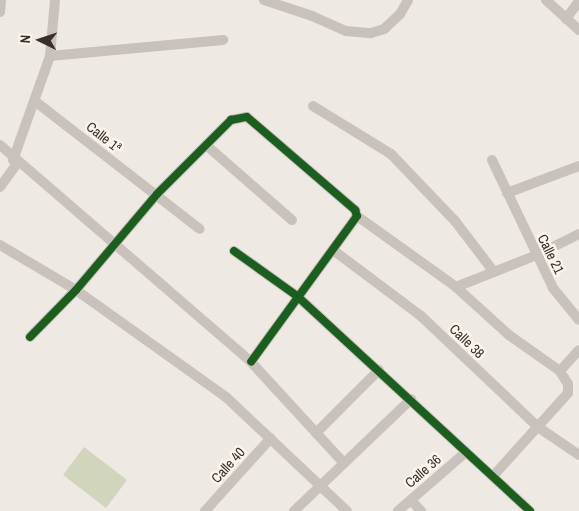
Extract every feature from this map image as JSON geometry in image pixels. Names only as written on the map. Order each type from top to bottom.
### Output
[{"type":"street","points":[[0,12],[1,0]]},
{"type":"street","points":[[0,186],[15,162],[50,56],[55,0]]},
{"type":"street","points":[[264,0],[312,16],[346,31],[371,33],[384,29],[400,14],[408,0]]},
{"type":"street","points":[[546,0],[579,30]]},
{"type":"street","points":[[566,19],[579,1]]},
{"type":"street","points":[[50,56],[223,40]]},
{"type":"street","name":"Calle 1ª","points":[[36,102],[200,229]]},
{"type":"street","points":[[313,106],[391,154],[455,221],[494,272]]},
{"type":"street","points":[[30,337],[76,290],[157,194],[231,120],[247,117],[355,210],[357,216],[456,287],[509,335],[560,371],[568,384],[568,392],[494,475]]},
{"type":"street","points":[[0,145],[15,162],[115,243],[251,362],[344,463]]},
{"type":"street","points":[[206,145],[292,220]]},
{"type":"street","name":"Calle 21","points":[[492,160],[553,288],[579,320]]},
{"type":"street","points":[[507,193],[579,166]]},
{"type":"street","points":[[251,362],[297,296],[357,216]]},
{"type":"street","points":[[456,287],[536,255],[579,234]]},
{"type":"street","points":[[0,245],[76,290],[226,397],[320,483],[347,511]]},
{"type":"street","name":"Calle 38","points":[[333,250],[421,316],[538,427],[579,456]]},
{"type":"street","points":[[234,251],[297,296],[411,398],[530,511]]},
{"type":"street","points":[[560,371],[579,350]]},
{"type":"street","points":[[316,433],[379,370]]},
{"type":"street","points":[[294,511],[320,483],[344,463],[411,398]]},
{"type":"street","name":"Calle 40","points":[[205,511],[271,438]]},
{"type":"street","name":"Calle 36","points":[[398,511],[466,452]]},
{"type":"street","points":[[411,500],[421,511]]},
{"type":"green space","points":[[84,447],[127,480],[106,508],[63,475]]},
{"type":"cycle path","points":[[30,337],[76,290],[157,194],[231,120],[247,117],[355,210],[357,216],[251,362]]},
{"type":"cycle path","points":[[234,251],[297,296],[530,511]]}]
